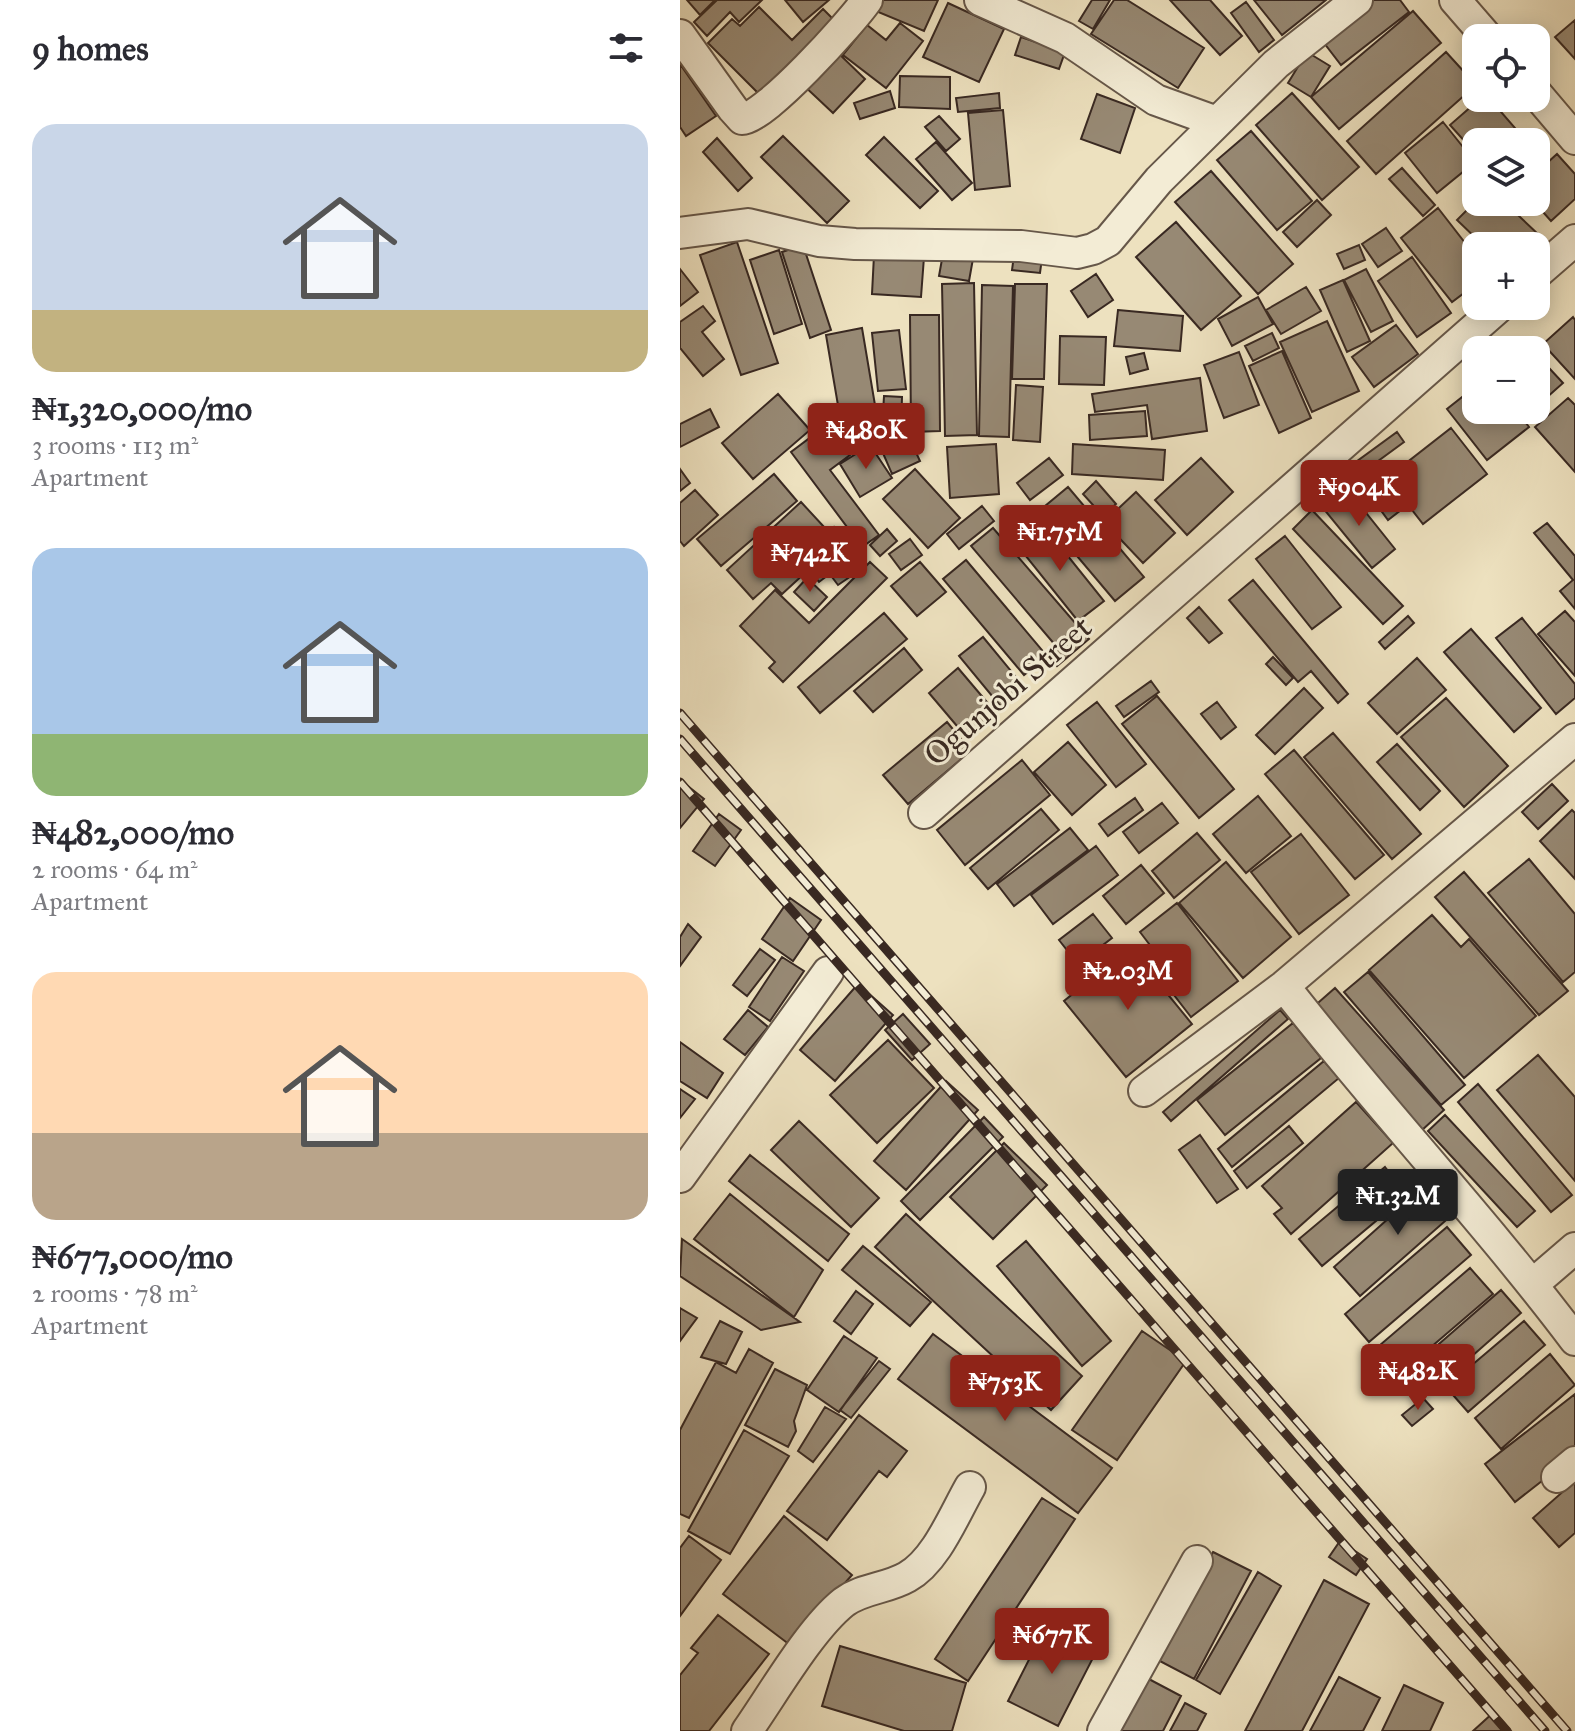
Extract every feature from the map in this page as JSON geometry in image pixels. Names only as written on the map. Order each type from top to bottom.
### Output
[{"type":"street","points":[[680,35],[733,109],[742,119],[749,119],[777,97],[867,0]]},
{"type":"street","points":[[980,0],[1065,38],[1156,100],[1217,122]]},
{"type":"street","points":[[680,233],[748,224],[819,241],[1021,246],[1077,253],[1108,241],[1159,180],[1276,64],[1357,0]]},
{"type":"street","points":[[1455,0],[1476,24]]},
{"type":"street","points":[[1550,110],[1575,139]]},
{"type":"street","points":[[1550,262],[1575,240]]},
{"type":"street","name":"Ogunjobi Street","points":[[924,813],[1484,320]]},
{"type":"street","points":[[1144,1091],[1284,986],[1575,739]]},
{"type":"street","points":[[680,1177],[828,972]]},
{"type":"street","points":[[1284,986],[1353,1075],[1533,1284],[1575,1340]]},
{"type":"street","points":[[1533,1284],[1575,1248]]},
{"type":"street","points":[[747,1731],[824,1622],[842,1603],[863,1590],[908,1577],[929,1556],[970,1487]]},
{"type":"street","points":[[1103,1731],[1197,1561]]},
{"type":"building","points":[[687,0],[715,0],[700,15]]},
{"type":"building","points":[[717,0],[762,0],[739,22],[730,12],[707,36],[694,22]]},
{"type":"building","points":[[785,0],[829,0],[803,22]]},
{"type":"building","points":[[875,0],[938,0],[924,31],[871,9]]},
{"type":"building","points":[[1092,0],[1110,0],[1093,29],[1079,21]]},
{"type":"building","points":[[1114,0],[1127,0],[1204,48],[1178,88],[1091,34]]},
{"type":"building","points":[[1170,0],[1210,0],[1242,36],[1220,55]]},
{"type":"building","points":[[1254,0],[1326,0],[1282,35]]},
{"type":"building","points":[[1371,0],[1400,0],[1409,12],[1341,65],[1321,39]]},
{"type":"building","points":[[1246,2],[1274,40],[1259,52],[1231,13]]},
{"type":"building","points":[[948,3],[1004,29],[979,82],[923,57]]},
{"type":"building","points":[[759,7],[792,40],[823,9],[837,23],[763,98],[708,43],[732,19],[740,26]]},
{"type":"building","points":[[1413,11],[1441,43],[1339,129],[1311,97]]},
{"type":"building","points":[[1575,20],[1575,59],[1555,37]]},
{"type":"building","points":[[900,23],[923,41],[886,88],[843,55],[867,25],[886,40]]},
{"type":"building","points":[[1021,37],[1065,52],[1059,69],[1015,55]]},
{"type":"building","points":[[833,48],[865,79],[833,113],[800,82]]},
{"type":"building","points":[[1307,52],[1330,66],[1311,97],[1288,83]]},
{"type":"building","points":[[1446,52],[1462,70],[1462,97],[1376,174],[1347,141]]},
{"type":"building","points":[[680,64],[716,116],[686,136],[680,127]]},
{"type":"building","points":[[900,76],[950,77],[950,109],[899,107]]},
{"type":"building","points":[[890,91],[895,108],[860,119],[854,103]]},
{"type":"building","points":[[999,93],[1000,108],[958,112],[956,98]]},
{"type":"building","points":[[1292,93],[1359,167],[1322,200],[1256,125]]},
{"type":"building","points":[[1097,94],[1135,108],[1120,153],[1081,139]]},
{"type":"building","points":[[1003,110],[1010,186],[975,190],[968,113]]},
{"type":"building","points":[[1465,112],[1501,112],[1515,128],[1462,128],[1462,138],[1450,125]]},
{"type":"building","points":[[939,116],[960,139],[946,151],[925,127]]},
{"type":"building","points":[[1443,122],[1462,146],[1462,173],[1437,193],[1405,153]]},
{"type":"building","points":[[1251,131],[1312,201],[1277,230],[1217,160]]},
{"type":"building","points":[[783,136],[849,201],[827,223],[761,157]]},
{"type":"building","points":[[884,137],[938,191],[920,208],[866,155]]},
{"type":"building","points":[[717,138],[752,178],[738,191],[703,152]]},
{"type":"building","points":[[936,142],[972,183],[952,200],[916,159]]},
{"type":"building","points":[[1557,154],[1575,174],[1575,199],[1551,221],[1547,216],[1550,216],[1550,160]]},
{"type":"building","points":[[1402,168],[1435,205],[1423,216],[1389,179]]},
{"type":"building","points":[[1211,171],[1293,264],[1258,294],[1175,202]]},
{"type":"building","points":[[1317,200],[1331,215],[1297,247],[1283,232]]},
{"type":"building","points":[[1438,208],[1462,239],[1462,294],[1452,302],[1401,238]]},
{"type":"building","points":[[1462,215],[1519,216],[1536,232],[1469,232],[1457,220]]},
{"type":"building","points":[[1176,222],[1241,296],[1201,330],[1136,257]]},
{"type":"building","points":[[1386,228],[1402,251],[1378,267],[1362,244]]},
{"type":"building","points":[[737,242],[778,363],[741,375],[700,255]]},
{"type":"building","points":[[803,245],[831,330],[810,338],[782,252]]},
{"type":"building","points":[[1359,245],[1365,260],[1344,269],[1337,254]]},
{"type":"building","points":[[944,248],[974,253],[969,281],[939,276]]},
{"type":"building","points":[[779,250],[802,324],[774,334],[750,260]]},
{"type":"building","points":[[874,255],[924,257],[921,297],[872,294]]},
{"type":"building","points":[[1014,255],[1042,258],[1040,273],[1012,270]]},
{"type":"building","points":[[1412,257],[1451,313],[1417,337],[1378,281]]},
{"type":"building","points":[[680,269],[698,292],[680,306]]},
{"type":"building","points":[[1366,269],[1393,321],[1371,332],[1344,280]]},
{"type":"building","points":[[1096,274],[1113,300],[1088,317],[1071,291]]},
{"type":"building","points":[[1343,280],[1370,341],[1347,352],[1320,290]]},
{"type":"building","points":[[974,283],[977,435],[945,436],[942,284]]},
{"type":"building","points":[[1015,284],[1047,284],[1044,379],[1012,379]]},
{"type":"building","points":[[982,285],[1013,286],[1009,437],[979,436]]},
{"type":"building","points":[[1306,287],[1321,311],[1281,334],[1266,310]]},
{"type":"building","points":[[1258,297],[1273,324],[1232,346],[1218,319]]},
{"type":"building","points":[[703,306],[715,321],[702,332],[724,359],[703,376],[680,348],[680,322]]},
{"type":"building","points":[[1118,310],[1183,316],[1180,351],[1114,346]]},
{"type":"building","points":[[910,315],[939,315],[940,431],[911,432]]},
{"type":"building","points":[[1573,317],[1575,379],[1550,352],[1550,338]]},
{"type":"building","points":[[1327,321],[1359,391],[1312,412],[1280,342]]},
{"type":"building","points":[[1396,325],[1418,354],[1374,387],[1352,357]]},
{"type":"building","points":[[862,328],[876,411],[840,417],[826,335]]},
{"type":"building","points":[[899,330],[906,389],[878,391],[872,333]]},
{"type":"building","points":[[1272,333],[1279,348],[1253,361],[1245,346]]},
{"type":"building","points":[[1060,336],[1106,337],[1104,385],[1059,384]]},
{"type":"building","points":[[1282,351],[1311,418],[1279,433],[1249,366]]},
{"type":"building","points":[[1239,352],[1259,405],[1224,418],[1204,365]]},
{"type":"building","points":[[1144,353],[1148,369],[1130,374],[1126,357]]},
{"type":"building","points":[[1550,369],[1563,383],[1550,395]]},
{"type":"building","points":[[1200,378],[1207,431],[1152,439],[1147,405],[1095,412],[1092,394]]},
{"type":"building","points":[[1016,385],[1043,387],[1040,442],[1013,440]]},
{"type":"building","points":[[778,394],[810,430],[753,479],[722,443]]},
{"type":"building","points":[[884,396],[902,397],[901,431],[882,431]]},
{"type":"building","points":[[1462,397],[1462,424],[1527,424],[1529,427],[1487,460],[1447,409]]},
{"type":"building","points":[[1568,398],[1575,405],[1575,472],[1535,427],[1550,424],[1550,414]]},
{"type":"building","points":[[710,409],[719,427],[680,447],[680,424]]},
{"type":"building","points":[[1145,411],[1147,436],[1090,440],[1089,415]]},
{"type":"building","points":[[831,422],[854,452],[830,470],[879,535],[862,547],[791,452]]},
{"type":"building","points":[[1451,428],[1487,474],[1423,524],[1387,478]]},
{"type":"building","points":[[906,431],[920,461],[892,474],[879,444]]},
{"type":"building","points":[[1397,432],[1404,442],[1370,467],[1401,510],[1388,520],[1349,467]]},
{"type":"building","points":[[996,444],[999,494],[950,498],[947,447]]},
{"type":"building","points":[[1073,444],[1165,450],[1163,480],[1072,474]]},
{"type":"building","points":[[870,445],[892,478],[860,497],[840,464]]},
{"type":"building","points":[[1049,458],[1063,475],[1030,500],[1017,483]]},
{"type":"building","points":[[1201,458],[1233,492],[1187,535],[1155,500]]},
{"type":"building","points":[[680,469],[690,483],[680,491]]},
{"type":"building","points":[[915,469],[960,518],[928,548],[883,499]]},
{"type":"building","points":[[774,474],[797,501],[721,566],[697,539]]},
{"type":"building","points":[[1096,481],[1116,504],[1103,516],[1083,494]]},
{"type":"building","points":[[1068,487],[1144,577],[1115,601],[1039,511]]},
{"type":"building","points":[[1347,489],[1395,549],[1372,568],[1323,508]]},
{"type":"building","points":[[695,490],[718,515],[684,546],[680,541],[680,503]]},
{"type":"building","points":[[1136,492],[1175,533],[1143,563],[1104,522]]},
{"type":"building","points":[[801,502],[825,528],[792,559],[805,573],[782,594],[771,583],[753,599],[727,570]]},
{"type":"building","points":[[982,506],[994,521],[959,549],[947,534]]},
{"type":"building","points":[[1312,510],[1403,606],[1383,624],[1293,529]]},
{"type":"building","points":[[1547,523],[1575,556],[1575,609],[1560,591],[1573,580],[1534,533]]},
{"type":"building","points":[[1043,525],[1104,601],[1078,621],[1017,545]]},
{"type":"building","points":[[834,527],[856,554],[819,582],[797,556]]},
{"type":"building","points":[[993,528],[1089,639],[1057,666],[1047,654],[1056,646],[971,546]]},
{"type":"building","points":[[887,529],[897,541],[880,556],[870,545]]},
{"type":"building","points":[[1285,536],[1341,607],[1312,629],[1256,559]]},
{"type":"building","points":[[910,539],[922,555],[901,570],[889,554]]},
{"type":"building","points":[[966,560],[1047,656],[1024,675],[943,579]]},
{"type":"building","points":[[854,561],[860,570],[838,585],[832,577]]},
{"type":"building","points":[[870,562],[887,578],[783,682],[769,668],[775,662],[740,626],[775,590],[809,623]]},
{"type":"building","points":[[920,562],[946,592],[917,616],[891,586]]},
{"type":"building","points":[[807,578],[827,597],[814,611],[794,592]]},
{"type":"building","points":[[1253,580],[1348,694],[1338,703],[1311,671],[1298,682],[1229,600]]},
{"type":"building","points":[[1199,607],[1222,633],[1209,643],[1187,618]]},
{"type":"building","points":[[1565,611],[1575,622],[1575,676],[1538,634]]},
{"type":"building","points":[[884,613],[907,639],[820,713],[798,687]]},
{"type":"building","points":[[1408,616],[1414,623],[1385,649],[1379,642]]},
{"type":"building","points":[[1522,618],[1575,684],[1575,698],[1556,714],[1496,638]]},
{"type":"building","points":[[1471,629],[1541,708],[1514,732],[1444,652]]},
{"type":"building","points":[[983,637],[1025,688],[1002,708],[959,656]]},
{"type":"building","points":[[904,648],[922,670],[873,712],[854,691]]},
{"type":"building","points":[[1273,657],[1293,678],[1286,685],[1266,664]]},
{"type":"building","points":[[1417,658],[1446,690],[1397,734],[1368,703]]},
{"type":"building","points":[[958,668],[997,714],[968,739],[929,693]]},
{"type":"building","points":[[1151,681],[1159,692],[1124,717],[1116,706]]},
{"type":"building","points":[[1304,688],[1323,708],[1275,754],[1256,735]]},
{"type":"building","points":[[1157,696],[1234,789],[1199,818],[1122,724]]},
{"type":"building","points":[[1446,698],[1508,766],[1464,807],[1401,737]]},
{"type":"building","points":[[1097,702],[1146,764],[1116,787],[1067,725]]},
{"type":"building","points":[[1217,702],[1236,727],[1221,739],[1201,714]]},
{"type":"building","points":[[947,722],[971,751],[908,804],[883,775]]},
{"type":"building","points":[[1333,733],[1421,834],[1392,859],[1304,757]]},
{"type":"building","points":[[1068,742],[1106,785],[1072,815],[1034,772]]},
{"type":"building","points":[[1397,744],[1440,791],[1420,810],[1377,762]]},
{"type":"building","points":[[1294,750],[1384,855],[1355,879],[1265,774]]},
{"type":"building","points":[[1022,760],[1050,795],[965,865],[937,830]]},
{"type":"building","points":[[684,783],[704,799],[680,828],[680,788]]},
{"type":"building","points":[[1552,784],[1568,801],[1538,829],[1522,812]]},
{"type":"building","points":[[1258,796],[1291,836],[1246,873],[1213,834]]},
{"type":"building","points":[[1135,798],[1143,810],[1108,836],[1099,824]]},
{"type":"building","points":[[1162,803],[1178,823],[1139,853],[1123,832]]},
{"type":"building","points":[[1041,809],[1059,830],[988,889],[970,868]]},
{"type":"building","points":[[1572,810],[1575,813],[1575,879],[1540,841]]},
{"type":"building","points":[[719,814],[741,830],[715,866],[693,851]]},
{"type":"building","points":[[1070,828],[1088,850],[1014,906],[997,884]]},
{"type":"building","points":[[1197,833],[1220,860],[1174,898],[1152,871]]},
{"type":"building","points":[[1301,834],[1349,895],[1299,934],[1251,872]]},
{"type":"building","points":[[1096,846],[1118,875],[1053,924],[1031,895]]},
{"type":"building","points":[[1529,859],[1575,914],[1575,972],[1563,982],[1488,893]]},
{"type":"building","points":[[1226,862],[1291,937],[1243,978],[1179,903]]},
{"type":"building","points":[[1141,865],[1164,893],[1126,924],[1103,896]]},
{"type":"building","points":[[1464,872],[1568,991],[1539,1015],[1435,897]]},
{"type":"building","points":[[790,898],[821,920],[793,961],[762,939]]},
{"type":"building","points":[[1177,903],[1238,981],[1191,1017],[1150,964],[1159,957],[1140,932]]},
{"type":"building","points":[[1093,914],[1112,938],[1078,964],[1059,940]]},
{"type":"building","points":[[1432,915],[1461,947],[1469,939],[1536,1016],[1464,1078],[1369,970]]},
{"type":"building","points":[[688,924],[701,937],[680,966],[680,937]]},
{"type":"building","points":[[1130,948],[1192,1024],[1126,1077],[1064,1001]]},
{"type":"building","points":[[760,949],[775,960],[747,996],[733,985]]},
{"type":"building","points":[[782,957],[804,971],[770,1021],[749,1007]]},
{"type":"building","points":[[1368,972],[1465,1085],[1441,1105],[1344,992]]},
{"type":"building","points":[[858,984],[893,1015],[835,1081],[800,1050]]},
{"type":"building","points":[[1335,988],[1444,1110],[1421,1131],[1311,1009]]},
{"type":"building","points":[[748,1010],[768,1027],[745,1055],[724,1039]]},
{"type":"building","points":[[1280,1010],[1288,1019],[1171,1121],[1163,1112]]},
{"type":"building","points":[[903,1014],[930,1044],[912,1060],[885,1030]]},
{"type":"building","points":[[1293,1023],[1321,1058],[1225,1135],[1197,1100]]},
{"type":"building","points":[[888,1040],[934,1088],[877,1143],[830,1095]]},
{"type":"building","points":[[680,1042],[723,1073],[707,1098],[680,1081]]},
{"type":"building","points":[[1538,1055],[1575,1097],[1575,1181],[1497,1090]]},
{"type":"building","points":[[1324,1061],[1339,1078],[1232,1167],[1218,1149]]},
{"type":"building","points":[[946,1081],[978,1110],[906,1190],[874,1161]]},
{"type":"building","points":[[1478,1084],[1572,1195],[1551,1212],[1458,1102]]},
{"type":"building","points":[[680,1089],[695,1099],[680,1118]]},
{"type":"building","points":[[1356,1102],[1393,1143],[1291,1234],[1274,1214],[1282,1208],[1262,1186]]},
{"type":"building","points":[[1445,1115],[1535,1211],[1517,1227],[1428,1131]]},
{"type":"building","points":[[984,1117],[1003,1137],[920,1220],[901,1201]]},
{"type":"building","points":[[799,1121],[879,1198],[851,1227],[771,1150]]},
{"type":"building","points":[[1289,1126],[1303,1143],[1247,1188],[1234,1171]]},
{"type":"building","points":[[1200,1135],[1238,1189],[1217,1203],[1179,1150]]},
{"type":"building","points":[[1004,1143],[1047,1185],[993,1239],[950,1197]]},
{"type":"building","points":[[750,1155],[849,1234],[828,1261],[729,1181]]},
{"type":"building","points":[[1385,1167],[1407,1195],[1322,1266],[1299,1239]]},
{"type":"building","points":[[1435,1177],[1461,1207],[1360,1296],[1334,1267]]},
{"type":"building","points":[[730,1194],[823,1270],[794,1317],[694,1239]]},
{"type":"building","points":[[906,1214],[1082,1376],[1051,1410],[875,1247]]},
{"type":"building","points":[[1447,1227],[1471,1255],[1369,1342],[1345,1314]]},
{"type":"building","points":[[682,1239],[800,1322],[761,1330],[680,1276]]},
{"type":"building","points":[[1026,1241],[1111,1341],[1082,1366],[997,1266]]},
{"type":"building","points":[[863,1246],[931,1302],[910,1326],[842,1270]]},
{"type":"building","points":[[1470,1268],[1493,1294],[1396,1377],[1373,1351]]},
{"type":"building","points":[[1501,1290],[1521,1313],[1430,1393],[1409,1370]]},
{"type":"building","points":[[856,1291],[873,1304],[851,1334],[834,1321]]},
{"type":"building","points":[[680,1308],[697,1318],[680,1341]]},
{"type":"building","points":[[720,1321],[742,1332],[726,1364],[701,1357]]},
{"type":"building","points":[[1524,1321],[1545,1345],[1468,1412],[1446,1387]]},
{"type":"building","points":[[1142,1331],[1186,1361],[1117,1460],[1072,1430]]},
{"type":"building","points":[[933,1334],[1112,1468],[1078,1513],[898,1379]]},
{"type":"building","points":[[844,1336],[877,1358],[839,1412],[807,1390]]},
{"type":"building","points":[[749,1349],[773,1363],[689,1518],[680,1514],[680,1430],[716,1362],[736,1373]]},
{"type":"building","points":[[1550,1354],[1575,1385],[1501,1449],[1475,1418]]},
{"type":"building","points":[[879,1361],[890,1369],[851,1418],[840,1410]]},
{"type":"building","points":[[775,1369],[807,1385],[794,1421],[796,1431],[788,1447],[745,1425]]},
{"type":"building","points":[[1575,1394],[1575,1455],[1515,1502],[1485,1464]]},
{"type":"building","points":[[1423,1398],[1433,1409],[1412,1426],[1402,1415]]},
{"type":"building","points":[[825,1407],[846,1419],[813,1462],[798,1451]]},
{"type":"building","points":[[859,1415],[907,1451],[887,1477],[879,1471],[827,1540],[787,1511]]},
{"type":"building","points":[[744,1430],[789,1456],[730,1554],[688,1531]]},
{"type":"building","points":[[1575,1481],[1575,1533],[1559,1547],[1533,1518]]},
{"type":"building","points":[[1042,1498],[1075,1519],[968,1681],[935,1659]]},
{"type":"building","points":[[784,1516],[852,1575],[790,1645],[723,1594]]},
{"type":"building","points":[[689,1536],[721,1560],[680,1616],[680,1548]]},
{"type":"building","points":[[1340,1541],[1367,1559],[1356,1575],[1329,1557]]},
{"type":"building","points":[[1213,1552],[1251,1571],[1194,1679],[1156,1659]]},
{"type":"building","points":[[1258,1572],[1281,1586],[1220,1694],[1196,1680]]},
{"type":"building","points":[[1324,1580],[1369,1604],[1302,1731],[1245,1731]]},
{"type":"building","points":[[718,1615],[769,1654],[709,1731],[680,1731],[680,1675],[698,1653],[691,1648]]},
{"type":"building","points":[[1046,1626],[1096,1652],[1058,1726],[1008,1701]]},
{"type":"building","points":[[840,1646],[966,1683],[952,1731],[904,1731],[822,1706]]},
{"type":"building","points":[[1145,1677],[1181,1696],[1163,1731],[1116,1731]]},
{"type":"building","points":[[1339,1677],[1380,1698],[1363,1731],[1310,1731]]},
{"type":"building","points":[[1404,1685],[1443,1703],[1430,1731],[1382,1731]]},
{"type":"building","points":[[1185,1703],[1206,1714],[1197,1731],[1170,1731]]},
{"type":"building","points":[[1494,1712],[1511,1731],[1473,1731]]},
{"type":"railway","points":[[680,713],[1567,1731]]},
{"type":"railway","points":[[680,739],[1545,1731]]},
{"type":"railway","points":[[680,782],[1507,1731]]}]
